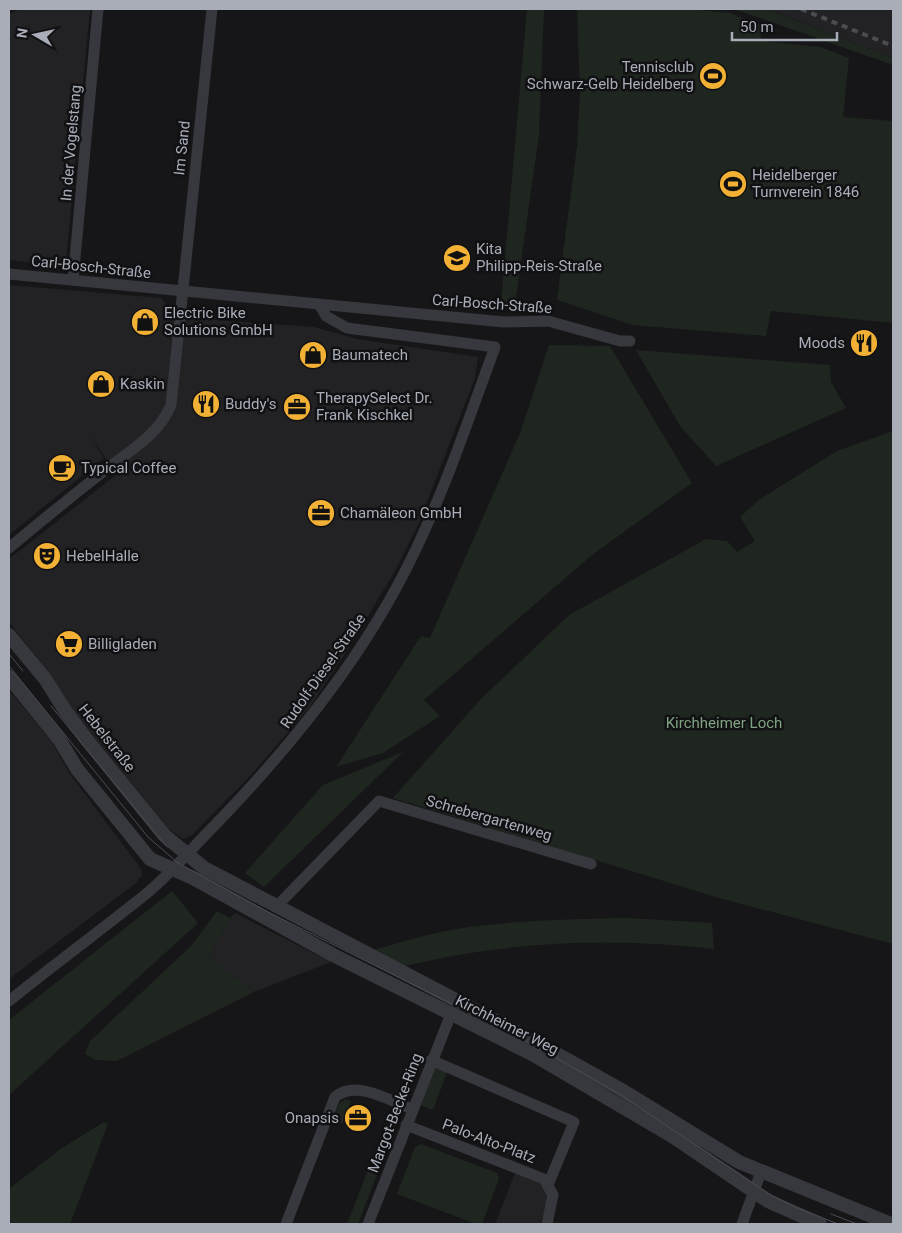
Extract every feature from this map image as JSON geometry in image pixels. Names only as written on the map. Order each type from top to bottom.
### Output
[{"type":"street","name":"In der Vogelstang","points":[[73,280],[98,9]]},
{"type":"street","name":"Im Sand","points":[[9,548],[149,437],[167,417],[172,405],[182,290],[212,9]]},
{"type":"street","name":"Carl-Bosch-Straße","points":[[9,274],[504,322],[548,321],[620,341],[630,341]]},
{"type":"street","name":"Rudolf-Diesel-Straße","points":[[9,1000],[141,898],[187,854],[268,769],[316,711],[384,610],[416,551],[440,497],[495,347],[347,328],[326,316],[320,304]]},
{"type":"street","name":"Hebelstraße","points":[[9,635],[46,680],[87,740],[164,835],[187,854]]},
{"type":"street","points":[[9,677],[59,739],[77,769],[145,854],[150,859],[171,869]]},
{"type":"street","name":"Schrebergartenweg","points":[[276,907],[379,801],[591,864]]},
{"type":"street","name":"Kirchheimer Weg","points":[[187,854],[204,868],[532,1040],[620,1089],[739,1162],[891,1224]]},
{"type":"street","name":"Kirchheimer Weg","points":[[171,869],[192,878],[243,907],[532,1054],[672,1136],[768,1201],[820,1224]]},
{"type":"street","name":"Margot-Becke-Ring","points":[[368,1224],[431,1060],[451,1014]]},
{"type":"street","points":[[431,1060],[574,1122],[548,1185],[553,1195],[554,1203],[548,1224]]},
{"type":"street","points":[[286,1224],[335,1097],[346,1090],[360,1090],[412,1109]]},
{"type":"street","name":"Palo-Alto-Platz","points":[[406,1125],[530,1172],[544,1179],[548,1185]]},
{"type":"street","points":[[742,1224],[761,1172]]},
{"type":"shaded area","points":[[21,9],[90,9],[66,262],[62,266],[9,260],[9,14]]},
{"type":"shaded area","points":[[768,9],[893,9],[893,58]]},
{"type":"shaded area","points":[[9,285],[161,298],[176,317],[314,327],[357,339],[478,357],[475,378],[418,525],[395,571],[350,646],[309,708],[251,775],[191,836],[183,839],[167,828],[62,696],[54,679],[9,622],[9,559],[117,474],[88,433],[104,458],[9,535]]},
{"type":"shaded area","points":[[9,690],[52,742],[70,774],[141,869],[142,875],[136,883],[9,979]]},
{"type":"shaded area","points":[[235,913],[331,962],[254,992],[208,957],[230,918]]},
{"type":"shaded area","points":[[515,1173],[538,1182],[551,1196],[540,1224],[495,1224]]},
{"type":"green space","points":[[527,9],[544,9],[539,135],[515,304],[501,302]]},
{"type":"green space","name":"Heidelberger Turnverein 1846","points":[[577,9],[686,9],[730,13],[760,25],[761,41],[821,47],[849,58],[843,117],[893,121],[893,323],[771,311],[766,336],[632,325],[557,300],[577,146],[580,94]]},
{"type":"green space","points":[[734,9],[767,9],[893,58],[893,65]]},
{"type":"green space","points":[[549,345],[610,346],[692,483],[592,555],[424,700],[440,716],[383,753],[336,767],[421,636],[430,638],[520,433]]},
{"type":"green space","points":[[636,350],[830,365],[831,382],[846,408],[716,466],[680,426]]},
{"type":"green space","name":"Kirchheimer Loch","points":[[893,431],[893,944],[719,898],[393,798],[480,700],[569,615],[706,539],[727,541],[737,552],[755,541],[740,517],[760,499],[837,451]]},
{"type":"green space","points":[[403,752],[264,887],[245,873],[323,785]]},
{"type":"green space","points":[[172,891],[198,923],[9,1095],[9,1020]]},
{"type":"green space","points":[[217,911],[230,918],[208,957],[254,992],[117,1061],[96,1060],[85,1054],[90,1041],[191,946]]},
{"type":"green space","points":[[629,918],[712,923],[714,949],[633,943],[553,944],[512,947],[472,953],[393,969],[374,950],[435,933],[478,926],[542,920]]},
{"type":"green space","points":[[436,1067],[447,1072],[433,1110],[421,1105]]},
{"type":"green space","points":[[345,1099],[351,1101],[342,1124],[333,1120],[339,1104]]},
{"type":"green space","points":[[389,1116],[398,1119],[358,1224],[347,1224]]},
{"type":"green space","points":[[104,1122],[108,1124],[70,1224],[9,1224],[9,1189],[62,1148]]},
{"type":"green space","points":[[421,1144],[497,1173],[499,1179],[482,1224],[476,1224],[397,1194],[415,1147]]},
{"type":"tram line","points":[[9,654],[23,671]]},
{"type":"tram line","points":[[9,666],[148,837],[178,863],[268,912],[532,1044],[621,1095],[771,1195],[797,1208],[838,1224]]},
{"type":"tram line","points":[[51,706],[167,847]]},
{"type":"tram line","points":[[831,1214],[857,1224]]},
{"type":"railway","points":[[801,9],[893,46]]},
{"type":"place","name":"Tennisclub Schwarz-Gelb Heidelberg","points":[[713,76]]},
{"type":"place","name":"Heidelberger Turnverein 1846","points":[[733,184]]},
{"type":"place","name":"Kita Philipp-Reis-Straße","points":[[457,258]]},
{"type":"place","name":"Electric Bike Solutions GmbH","points":[[145,322]]},
{"type":"place","name":"Moods","points":[[864,343]]},
{"type":"place","name":"Baumatech","points":[[313,355]]},
{"type":"place","name":"Kaskin","points":[[101,384]]},
{"type":"place","name":"Buddy's","points":[[206,404]]},
{"type":"place","name":"TherapySelect Dr. Frank Kischkel","points":[[297,407]]},
{"type":"place","name":"Typical Coffee","points":[[62,468]]},
{"type":"place","name":"Chamäleon GmbH","points":[[321,513]]},
{"type":"place","name":"HebelHalle","points":[[47,556]]},
{"type":"place","name":"Billigladen","points":[[69,644]]},
{"type":"place","name":"Onapsis","points":[[358,1118]]}]
